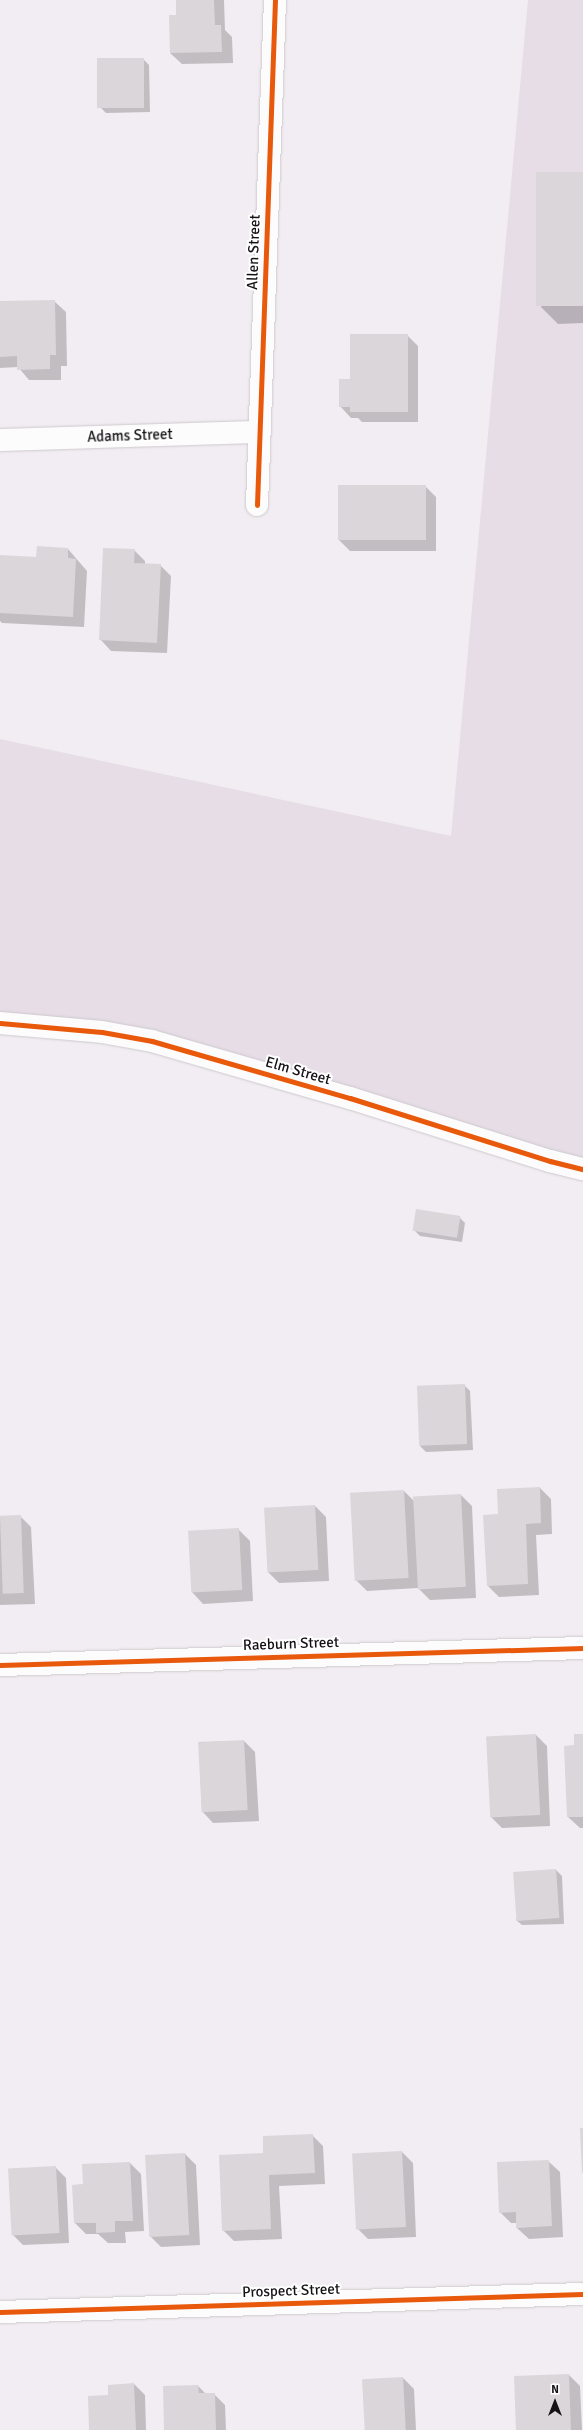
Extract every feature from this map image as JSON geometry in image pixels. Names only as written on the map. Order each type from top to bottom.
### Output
[{"type":"street","name":"Allen Street","points":[[257,505],[275,0]]},
{"type":"street","name":"Adams Street","points":[[0,440],[260,432]]},
{"type":"street","name":"Elm Street","points":[[0,1022],[102,1032],[152,1041],[350,1098],[550,1161],[583,1169]]},
{"type":"street","name":"Raeburn Street","points":[[0,1665],[583,1648]]},
{"type":"street","name":"Prospect Street","points":[[0,2312],[583,2294]]},
{"type":"shaded area","points":[[528,0],[583,0],[583,1171],[162,1047],[0,1031],[0,739],[451,836]]},
{"type":"building","points":[[176,0],[214,0],[215,25],[221,25],[222,52],[170,53],[169,15],[176,15]]},
{"type":"building","points":[[97,58],[144,58],[144,108],[97,108]]},
{"type":"building","points":[[536,172],[583,172],[583,306],[536,306]]},
{"type":"building","points":[[55,300],[56,355],[50,355],[50,369],[17,370],[17,356],[0,357],[0,301]]},
{"type":"building","points":[[350,334],[408,334],[408,412],[350,412],[350,407],[339,407],[339,379],[350,379]]},
{"type":"building","points":[[338,485],[426,485],[426,540],[338,540]]},
{"type":"building","points":[[37,546],[68,548],[68,558],[76,559],[73,617],[0,613],[0,555],[36,557]]},
{"type":"building","points":[[103,548],[135,549],[134,563],[161,564],[157,643],[99,640]]},
{"type":"building","points":[[416,1209],[460,1216],[457,1238],[413,1231]]},
{"type":"building","points":[[465,1384],[467,1444],[419,1446],[417,1386]]},
{"type":"building","points":[[540,1487],[541,1523],[526,1524],[528,1584],[487,1586],[483,1515],[498,1514],[497,1489]]},
{"type":"building","points":[[404,1490],[409,1578],[355,1581],[350,1493]]},
{"type":"building","points":[[461,1494],[466,1587],[418,1589],[413,1497]]},
{"type":"building","points":[[315,1505],[318,1570],[267,1573],[264,1508]]},
{"type":"building","points":[[21,1515],[24,1593],[3,1594],[0,1516]]},
{"type":"building","points":[[239,1528],[242,1590],[191,1593],[188,1531]]},
{"type":"building","points":[[536,1734],[540,1815],[490,1818],[486,1737]]},
{"type":"building","points":[[574,1734],[583,1734],[583,1817],[567,1817],[564,1746],[574,1745]]},
{"type":"building","points":[[244,1740],[248,1810],[202,1812],[198,1742]]},
{"type":"building","points":[[556,1869],[559,1918],[517,1921],[513,1872]]},
{"type":"building","points":[[580,2128],[583,2128],[583,2173],[582,2173]]},
{"type":"building","points":[[313,2134],[315,2173],[269,2175],[271,2229],[222,2231],[219,2155],[263,2153],[263,2136]]},
{"type":"building","points":[[402,2151],[406,2227],[356,2230],[352,2154]]},
{"type":"building","points":[[185,2153],[189,2235],[149,2237],[145,2155]]},
{"type":"building","points":[[549,2160],[552,2226],[516,2228],[516,2212],[499,2213],[497,2162]]},
{"type":"building","points":[[130,2162],[133,2221],[115,2221],[115,2232],[96,2233],[96,2223],[74,2223],[72,2185],[83,2184],[82,2164]]},
{"type":"building","points":[[56,2166],[60,2233],[12,2235],[8,2169]]},
{"type":"building","points":[[569,2374],[571,2430],[516,2430],[514,2376]]},
{"type":"building","points":[[403,2377],[406,2430],[365,2430],[362,2379]]},
{"type":"building","points":[[134,2383],[136,2430],[89,2430],[88,2396],[108,2395],[108,2385]]},
{"type":"building","points":[[198,2385],[199,2393],[215,2393],[216,2430],[164,2430],[163,2386]]},
{"type":"cycle path","points":[[257,505],[275,0]]},
{"type":"cycle path","points":[[0,1023],[102,1032],[152,1041],[350,1098],[550,1161],[583,1169]]},
{"type":"cycle path","points":[[0,1665],[583,1648]]},
{"type":"cycle path","points":[[0,2312],[583,2294]]}]
